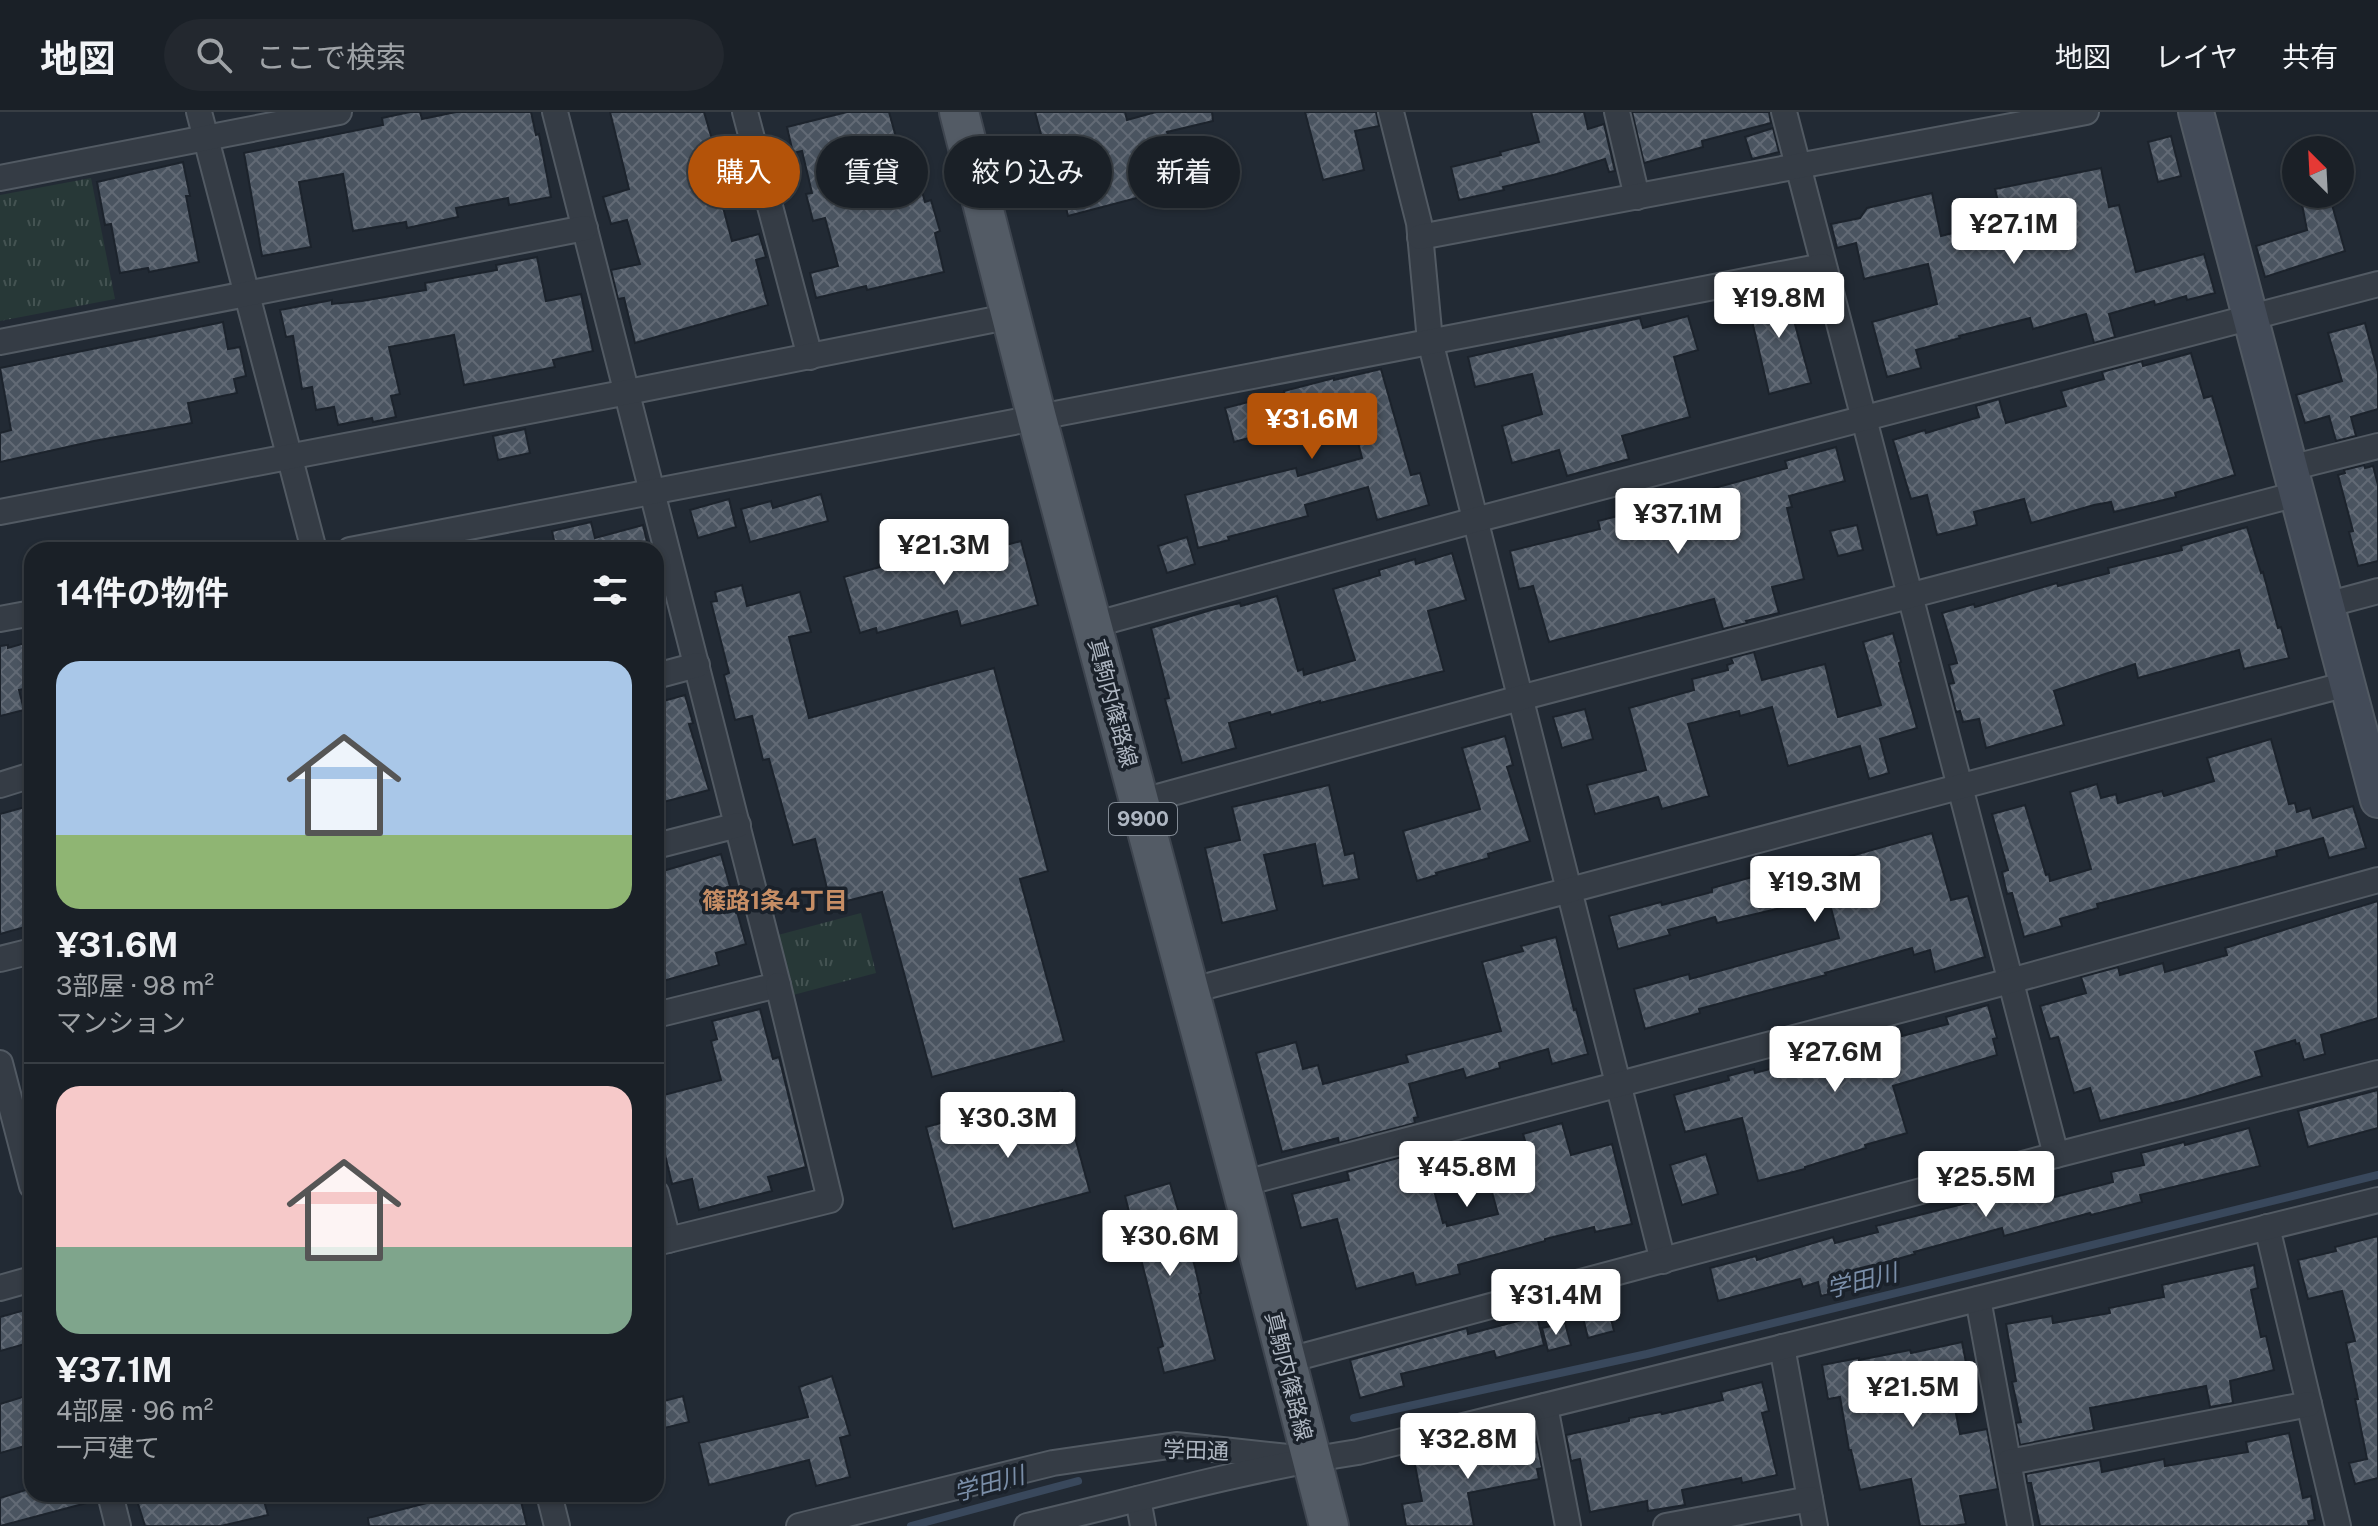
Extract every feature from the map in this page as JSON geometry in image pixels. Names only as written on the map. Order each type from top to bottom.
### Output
[{"type":"main road","name":"真駒内篠路線","points":[[959,112],[1329,1526]]},
{"type":"street","points":[[199,112],[312,542]]},
{"type":"street","points":[[0,178],[339,112]]},
{"type":"street","points":[[555,112],[738,825],[830,1200],[664,1241]]},
{"type":"street","points":[[745,112],[810,357]]},
{"type":"street","points":[[1391,112],[1419,223],[1430,341],[1663,1261]]},
{"type":"street","points":[[1617,112],[1637,197]]},
{"type":"street","points":[[1784,112],[2056,1155]]},
{"type":"street","points":[[1420,237],[1798,168],[1974,123],[2086,112]]},
{"type":"street","points":[[2196,112],[2347,684],[2370,741],[2378,800]]},
{"type":"street","points":[[0,342],[585,228]]},
{"type":"street","points":[[390,542],[1823,266]]},
{"type":"street","points":[[1093,625],[1475,520],[2378,284]]},
{"type":"street","points":[[0,512],[1012,316]]},
{"type":"street","points":[[1139,802],[1909,595],[2293,481],[2378,446]]},
{"type":"street","points":[[2326,605],[2378,591]]},
{"type":"street","points":[[0,619],[24,614]]},
{"type":"street","points":[[664,674],[697,665]]},
{"type":"street","points":[[1189,991],[2347,684]]},
{"type":"street","points":[[0,785],[24,778]]},
{"type":"street","points":[[664,844],[738,825]]},
{"type":"street","points":[[1241,1184],[2010,981],[2378,880]]},
{"type":"street","points":[[0,959],[24,953]]},
{"type":"street","points":[[664,1013],[778,985]]},
{"type":"street","points":[[0,1063],[22,1110]]},
{"type":"street","points":[[1285,1361],[2056,1155],[2378,1073]]},
{"type":"street","points":[[1310,1459],[1358,1452],[2378,1200]]},
{"type":"street","points":[[2267,1227],[2338,1526]]},
{"type":"street","points":[[0,1288],[24,1281]]},
{"type":"street","points":[[1978,1299],[2020,1526]]},
{"type":"street","points":[[1782,1347],[1815,1526]]},
{"type":"street","points":[[2009,1462],[2309,1404]]},
{"type":"street","points":[[1545,1406],[1568,1526]]},
{"type":"street","name":"学田通","points":[[799,1526],[1053,1463],[1176,1445],[1310,1459]]},
{"type":"street","name":"学田通","points":[[1027,1526],[1310,1459]]},
{"type":"street","points":[[1138,1499],[1143,1526]]},
{"type":"street","points":[[1666,1526],[1810,1499]]},
{"type":"street","points":[[112,1502],[118,1526]]},
{"type":"street","points":[[551,1502],[557,1526]]},
{"type":"green space","points":[[91,178],[115,299],[0,321],[0,195]]},
{"type":"green space","points":[[861,913],[876,973],[793,995],[778,935]]},
{"type":"building","points":[[420,112],[422,119],[456,112],[531,112],[536,135],[539,134],[551,197],[509,205],[508,198],[456,208],[458,217],[407,228],[406,222],[353,231],[343,174],[299,182],[311,247],[262,256],[244,153],[383,125],[382,118]]},
{"type":"building","points":[[610,112],[704,112],[711,136],[688,136],[688,208],[723,208],[732,241],[759,234],[766,257],[756,260],[768,305],[635,343],[624,298],[618,299],[611,270],[640,264],[627,220],[611,224],[603,197],[629,189]]},
{"type":"building","points":[[847,112],[889,112],[896,136],[816,136],[816,208],[928,208],[928,201],[931,200],[940,231],[935,233],[944,272],[816,298],[810,273],[838,266],[825,218],[813,221],[806,194],[812,193],[800,151],[800,136],[789,136],[787,127]]},
{"type":"building","points":[[1035,112],[1125,112],[1127,120],[1156,112],[1212,112],[1213,121],[1167,132],[1169,136],[1128,136],[1128,200],[1112,204],[1112,136],[1041,136]]},
{"type":"building","points":[[1305,112],[1376,112],[1379,126],[1355,131],[1364,170],[1323,180]]},
{"type":"building","points":[[1531,112],[1584,112],[1588,129],[1604,124],[1615,171],[1609,172],[1605,159],[1503,187],[1504,190],[1459,200],[1451,167],[1539,142]]},
{"type":"building","points":[[1632,112],[1769,112],[1771,123],[1702,141],[1703,147],[1644,163]]},
{"type":"building","points":[[1773,128],[1779,152],[1752,159],[1745,137]]},
{"type":"building","points":[[2171,136],[2181,176],[2158,182],[2148,142]]},
{"type":"building","points":[[183,162],[190,196],[186,196],[199,262],[149,272],[148,268],[120,273],[111,224],[105,225],[97,182]]},
{"type":"building","points":[[2101,168],[2109,207],[2119,205],[2136,272],[2204,254],[2215,293],[2187,300],[2186,296],[2155,305],[2154,301],[2109,314],[2115,337],[2094,343],[2086,314],[2033,329],[2030,318],[1959,336],[1916,350],[1921,368],[1887,377],[1872,322],[1937,304],[1928,264],[1864,279],[1856,243],[1837,248],[1831,224],[1860,218],[1867,208],[1932,193],[1941,236],[1953,233],[1955,241],[2005,230],[1995,189]]},
{"type":"building","points":[[1066,208],[1099,208],[1068,216]]},
{"type":"building","points":[[2303,208],[2333,208],[2345,251],[2265,277],[2256,246],[2307,230]]},
{"type":"building","points":[[537,257],[546,301],[581,294],[593,351],[553,360],[555,367],[464,385],[454,335],[389,347],[400,394],[391,396],[396,417],[373,422],[372,418],[338,425],[334,407],[316,410],[312,387],[302,389],[293,336],[286,337],[280,310],[332,300],[332,304],[362,301],[426,290],[425,283],[497,270],[496,265]]},
{"type":"building","points":[[1796,288],[1802,315],[1793,317],[1811,383],[1769,394],[1747,299]]},
{"type":"building","points":[[1688,316],[1698,350],[1674,357],[1690,417],[1622,436],[1629,459],[1567,476],[1559,450],[1512,463],[1502,426],[1542,414],[1532,374],[1475,387],[1468,357],[1640,318],[1643,328]]},
{"type":"building","points":[[223,322],[228,349],[240,347],[246,376],[234,379],[237,393],[188,403],[192,423],[0,462],[0,433],[11,430],[0,368]]},
{"type":"building","points":[[2365,323],[2378,372],[2378,409],[2351,417],[2356,436],[2336,441],[2329,416],[2305,423],[2296,395],[2342,381],[2328,333]]},
{"type":"building","points":[[2191,353],[2204,398],[2212,396],[2235,475],[2175,493],[2176,497],[2114,512],[2111,502],[2031,523],[2024,499],[1974,512],[1977,525],[1937,535],[1927,495],[1911,499],[1893,440],[1979,417],[1976,406],[1999,399],[2006,423],[2066,406],[2061,391],[2104,379],[2102,372],[2142,361],[2143,366]]},
{"type":"building","points":[[1381,369],[1411,475],[1420,473],[1429,505],[1377,520],[1368,487],[1305,505],[1308,516],[1198,548],[1185,495],[1296,468],[1298,476],[1362,458],[1350,411],[1234,442],[1225,408],[1334,378]]},
{"type":"building","points":[[525,429],[530,453],[498,460],[493,436]]},
{"type":"building","points":[[1836,447],[1845,481],[1789,496],[1792,507],[1787,508],[1804,579],[1772,587],[1779,613],[1723,629],[1714,599],[1549,642],[1533,586],[1519,589],[1510,551],[1600,529],[1598,521],[1630,513],[1632,520],[1641,518],[1642,524],[1703,505],[1700,492],[1787,468],[1785,461]]},
{"type":"building","points":[[2364,465],[2365,468],[2373,466],[2378,485],[2378,561],[2358,566],[2349,532],[2353,531],[2338,475],[2345,473],[2344,470]]},
{"type":"building","points":[[821,494],[828,521],[750,542],[741,509],[771,501],[773,508]]},
{"type":"building","points":[[729,499],[736,527],[698,538],[690,510]]},
{"type":"building","points":[[591,522],[595,538],[643,525],[647,542],[554,542],[552,531]]},
{"type":"building","points":[[1857,525],[1863,550],[1838,556],[1830,531]]},
{"type":"building","points":[[2247,527],[2289,658],[2244,669],[2239,650],[2138,678],[2135,664],[2054,691],[2064,725],[1986,748],[1979,719],[1963,722],[1960,711],[1956,712],[1949,684],[1954,683],[1949,665],[1957,663],[1942,613],[2109,573],[2108,568],[2182,550],[2181,546]]},
{"type":"building","points":[[991,536],[995,548],[1021,541],[1038,605],[961,626],[957,611],[877,633],[876,628],[860,633],[844,577]]},
{"type":"building","points":[[1187,537],[1195,564],[1167,573],[1158,546]]},
{"type":"building","points":[[1452,553],[1466,600],[1428,611],[1444,671],[1229,723],[1236,748],[1182,763],[1151,628],[1211,610],[1277,596],[1298,671],[1303,669],[1304,675],[1355,660],[1333,589],[1380,575],[1379,570],[1415,559],[1416,564]]},
{"type":"building","points":[[742,585],[747,606],[800,592],[811,632],[789,637],[809,718],[994,668],[1048,871],[1020,879],[1064,1041],[932,1077],[882,892],[831,905],[815,839],[793,845],[769,759],[763,760],[752,716],[735,720],[724,675],[729,673],[711,602],[717,601],[715,592]]},
{"type":"building","points":[[1893,633],[1917,728],[1880,739],[1889,773],[1869,779],[1860,746],[1788,766],[1772,707],[1740,716],[1739,711],[1688,724],[1709,796],[1662,809],[1658,797],[1595,814],[1587,785],[1646,770],[1629,708],[1694,690],[1692,679],[1728,670],[1727,665],[1733,663],[1731,658],[1754,652],[1762,680],[1825,664],[1838,717],[1881,705],[1863,642]]},
{"type":"building","points":[[24,643],[24,689],[19,690],[24,710],[0,716],[0,646],[8,645],[8,648]]},
{"type":"building","points":[[685,695],[693,723],[689,724],[709,790],[664,802],[664,701]]},
{"type":"building","points":[[1585,709],[1593,739],[1562,748],[1553,717]]},
{"type":"building","points":[[1505,736],[1513,765],[1507,767],[1530,841],[1417,881],[1403,831],[1480,809],[1462,748]]},
{"type":"building","points":[[2271,739],[2289,804],[2295,803],[2297,812],[2310,808],[2313,818],[2353,806],[2366,848],[2329,858],[2323,838],[2276,851],[2277,856],[2097,904],[2098,908],[2060,919],[2062,926],[2024,937],[2012,893],[2007,894],[2002,872],[2008,870],[1992,814],[2025,805],[2050,881],[2091,869],[2070,792],[2097,784],[2101,798],[2116,794],[2118,803],[2162,791],[2164,796],[2214,781],[2207,758]]},
{"type":"building","points":[[1329,785],[1345,855],[1354,853],[1359,879],[1323,886],[1315,844],[1264,855],[1277,910],[1222,923],[1205,848],[1240,840],[1232,807]]},
{"type":"building","points":[[24,807],[24,927],[0,934],[0,814]]},
{"type":"building","points":[[1932,833],[1951,900],[1968,896],[1985,957],[1935,972],[1930,950],[1914,955],[1912,948],[1699,1009],[1700,1013],[1645,1029],[1634,989],[1689,974],[1690,979],[1839,938],[1828,897],[1717,923],[1715,917],[1668,930],[1670,935],[1618,949],[1609,916],[1712,892],[1712,888],[1811,862],[1812,867]]},
{"type":"building","points":[[721,854],[746,944],[716,953],[719,965],[664,981],[664,871]]},
{"type":"building","points":[[2378,901],[2378,1018],[2321,1035],[2325,1054],[2304,1060],[2299,1043],[2296,1044],[2295,1040],[2255,1052],[2262,1076],[2100,1121],[2090,1088],[2074,1093],[2058,1037],[2050,1039],[2040,1006],[2086,993],[2081,977],[2118,967],[2120,975],[2163,963],[2165,972],[2227,955],[2225,948]]},
{"type":"building","points":[[1556,937],[1588,1054],[1552,1064],[1548,1049],[1499,1063],[1500,1068],[1466,1078],[1463,1069],[1409,1084],[1418,1117],[1414,1118],[1415,1123],[1339,1143],[1338,1138],[1282,1152],[1256,1053],[1296,1042],[1303,1069],[1318,1065],[1323,1084],[1408,1062],[1406,1055],[1501,1031],[1482,962],[1523,951],[1521,946]]},
{"type":"building","points":[[1988,1005],[1997,1038],[1993,1039],[1997,1055],[1893,1086],[1907,1133],[1865,1145],[1866,1148],[1805,1169],[1758,1181],[1742,1118],[1685,1132],[1674,1095],[1729,1080],[1728,1076],[1754,1069],[1755,1073],[1803,1060],[1802,1056],[1901,1031],[1902,1036],[1948,1024],[1946,1017]]},
{"type":"building","points":[[760,1009],[773,1059],[779,1057],[806,1167],[768,1177],[772,1191],[699,1210],[692,1179],[672,1184],[664,1150],[664,1095],[721,1080],[711,1041],[717,1039],[712,1021]]},
{"type":"building","points":[[1062,1090],[1090,1192],[953,1229],[926,1127]]},
{"type":"building","points":[[2378,1090],[2378,1128],[2308,1147],[2298,1111]]},
{"type":"building","points":[[1562,1123],[1571,1155],[1612,1144],[1632,1224],[1595,1232],[1594,1227],[1545,1239],[1458,1265],[1460,1274],[1416,1285],[1413,1273],[1356,1289],[1337,1219],[1301,1228],[1292,1194],[1349,1180],[1347,1172],[1423,1151],[1443,1223],[1446,1222],[1447,1226],[1498,1214],[1482,1156],[1526,1144],[1523,1134]]},
{"type":"building","points":[[2249,1128],[2260,1166],[2140,1195],[2142,1202],[2091,1215],[2004,1236],[2002,1228],[1914,1252],[1841,1275],[1845,1290],[1821,1296],[1818,1282],[1803,1287],[1800,1279],[1718,1301],[1710,1268],[1756,1256],[1757,1260],[1833,1237],[1835,1243],[1878,1232],[1876,1226],[2018,1190],[2019,1197],[2049,1190],[2051,1198],[2113,1182],[2111,1172],[2144,1165],[2141,1153]]},
{"type":"building","points":[[1706,1154],[1718,1194],[1682,1205],[1670,1165]]},
{"type":"building","points":[[1170,1183],[1195,1267],[1215,1360],[1164,1373],[1158,1348],[1163,1346],[1125,1196]]},
{"type":"building","points":[[2378,1236],[2378,1478],[2355,1484],[2349,1463],[2367,1459],[2346,1343],[2355,1341],[2342,1291],[2308,1299],[2298,1260]]},
{"type":"building","points":[[2254,1265],[2258,1288],[2251,1290],[2261,1337],[2266,1336],[2274,1370],[2230,1381],[2233,1403],[2210,1407],[2206,1386],[2090,1408],[2094,1430],[2020,1445],[2016,1423],[2021,1422],[2012,1382],[2016,1381],[2006,1324],[2052,1316],[2053,1323],[2110,1313],[2109,1308],[2164,1297],[2162,1285]]},
{"type":"building","points":[[1604,1291],[1614,1331],[1588,1338],[1578,1298]]},
{"type":"building","points":[[24,1310],[24,1344],[0,1351],[0,1317]]},
{"type":"building","points":[[1537,1316],[1544,1345],[1496,1358],[1494,1351],[1401,1374],[1404,1386],[1360,1398],[1350,1360],[1467,1328],[1468,1334]]},
{"type":"building","points":[[1565,1323],[1571,1345],[1548,1351],[1542,1328]]},
{"type":"building","points":[[1962,1342],[1968,1373],[1949,1378],[1960,1434],[1987,1429],[1998,1489],[1960,1496],[1966,1524],[1920,1526],[1911,1479],[1860,1490],[1840,1397],[1828,1399],[1822,1365],[1910,1350],[1911,1353]]},
{"type":"building","points":[[832,1376],[850,1435],[840,1438],[850,1477],[816,1486],[809,1460],[709,1485],[699,1443],[808,1417],[799,1387]]},
{"type":"building","points":[[1762,1382],[1769,1411],[1762,1413],[1777,1475],[1742,1483],[1741,1478],[1682,1490],[1685,1505],[1648,1511],[1647,1501],[1590,1512],[1580,1459],[1571,1461],[1566,1435],[1629,1421],[1629,1418],[1723,1400],[1721,1392]]},
{"type":"building","points":[[24,1396],[24,1446],[0,1453],[0,1404]]},
{"type":"building","points":[[683,1396],[689,1422],[664,1428],[664,1401]]},
{"type":"building","points":[[2289,1433],[2303,1498],[2311,1496],[2315,1520],[2308,1521],[2309,1526],[2040,1526],[2031,1483],[2027,1483],[2026,1474],[2100,1460],[2102,1472],[2164,1459],[2165,1466],[2248,1452],[2246,1442]]},
{"type":"building","points":[[1530,1438],[1531,1443],[1537,1442],[1542,1468],[1537,1469],[1539,1479],[1468,1493],[1474,1526],[1406,1526],[1402,1504],[1422,1501],[1414,1460]]},
{"type":"building","points":[[24,1490],[24,1502],[90,1502],[0,1526],[0,1498]]},
{"type":"building","points":[[138,1502],[264,1502],[268,1515],[221,1526],[145,1526]]},
{"type":"building","points":[[431,1502],[521,1502],[527,1526],[369,1526],[368,1518]]},
{"type":"waterway","name":"学田川","points":[[1354,1418],[1647,1354],[2378,1175]]},
{"type":"waterway","name":"学田川","points":[[911,1526],[1078,1481]]},
{"type":"district","name":"篠路1条4丁目","points":[[775,901]]}]
